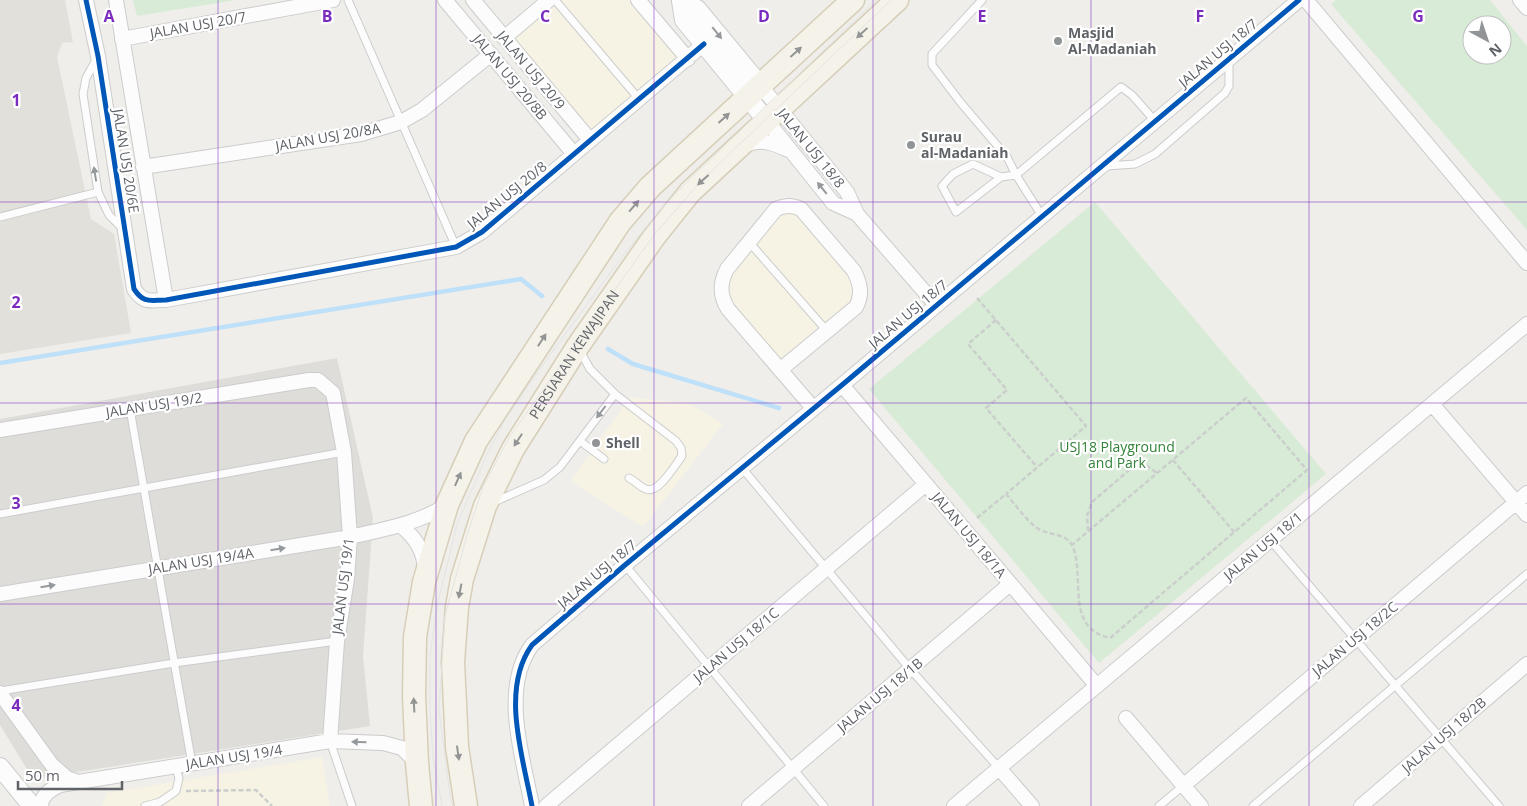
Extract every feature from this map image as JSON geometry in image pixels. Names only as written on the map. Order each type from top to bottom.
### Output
[{"type":"main road","name":"PERSIARAN KEWAJIPAN","points":[[466,806],[457,747],[453,662],[454,631],[462,579],[485,506],[512,449],[578,346],[654,237],[690,192],[897,0]]},
{"type":"main road","points":[[421,806],[414,696],[415,637],[424,582],[447,505],[476,441],[620,222],[650,187],[847,3]]},
{"type":"street","name":"JALAN USJ 20/6E","points":[[86,0],[98,56],[134,288],[140,298],[145,300],[166,300]]},
{"type":"street","points":[[116,0],[166,300]]},
{"type":"street","name":"JALAN USJ 20/7","points":[[122,39],[332,0]]},
{"type":"street","name":"JALAN USJ 20/8B","points":[[445,0],[574,154]]},
{"type":"street","name":"JALAN USJ 20/9","points":[[473,0],[590,140]]},
{"type":"street","points":[[504,38],[549,0]]},
{"type":"street","points":[[638,0],[688,59]]},
{"type":"street","points":[[681,0],[697,9],[753,91],[773,115]]},
{"type":"street","points":[[681,0],[684,20],[704,44],[753,91]]},
{"type":"street","name":"JALAN USJ 18/7","points":[[532,806],[515,705],[520,666],[532,645],[1299,0]]},
{"type":"street","points":[[1306,0],[1527,263]]},
{"type":"street","points":[[1520,0],[1527,8]]},
{"type":"street","name":"JALAN USJ 20/8","points":[[166,300],[456,247],[482,232],[704,44]]},
{"type":"street","name":"JALAN USJ 20/8A","points":[[143,167],[360,134],[401,122],[422,110],[491,54]]},
{"type":"street","name":"JALAN USJ 18/8","points":[[773,115],[793,153],[833,202],[857,214]]},
{"type":"street","name":"JALAN USJ 18/8","points":[[773,115],[847,192],[857,214],[936,305]]},
{"type":"street","points":[[739,147],[750,142],[771,142],[793,153]]},
{"type":"street","points":[[780,370],[856,307],[860,291],[859,281],[854,271],[801,209],[793,206],[784,206],[776,209],[726,269],[722,278],[721,289],[723,301],[728,310],[812,408]]},
{"type":"street","name":"JALAN USJ 18/1","points":[[954,806],[1527,324]]},
{"type":"street","name":"JALAN USJ 19/2","points":[[0,430],[308,380]]},
{"type":"street","name":"JALAN USJ 19/1","points":[[308,380],[318,380],[332,393],[344,452],[350,537],[347,579],[337,641],[330,741]]},
{"type":"street","name":"JALAN USJ 18/1A","points":[[842,385],[1097,686]]},
{"type":"street","points":[[1432,404],[1527,514]]},
{"type":"street","name":"JALAN USJ 18/1C","points":[[546,806],[926,484]]},
{"type":"street","name":"JALAN USJ 18/2C","points":[[1183,786],[1527,493]]},
{"type":"street","name":"JALAN USJ 19/4A","points":[[0,594],[350,537],[401,526],[432,514],[447,505]]},
{"type":"street","points":[[401,526],[408,531],[419,545],[424,562],[424,582]]},
{"type":"street","name":"JALAN USJ 18/1B","points":[[749,806],[1010,584]]},
{"type":"street","name":"JALAN USJ 18/2B","points":[[1361,806],[1527,664]]},
{"type":"street","points":[[0,692],[52,765],[67,778],[78,782]]},
{"type":"street","points":[[1126,718],[1201,806]]},
{"type":"street","name":"JALAN USJ 19/4","points":[[40,806],[48,791],[60,785],[330,741],[383,743],[402,748],[417,763]]},
{"type":"street","points":[[0,767],[32,806]]},
{"type":"street","points":[[999,768],[1032,806]]},
{"type":"lane","points":[[348,0],[456,247]]},
{"type":"lane","points":[[555,0],[638,99]]},
{"type":"lane","points":[[982,0],[932,54],[932,65],[961,103],[1007,157],[1042,216]]},
{"type":"lane","points":[[98,56],[86,78],[83,94],[98,192],[109,215],[125,231]]},
{"type":"lane","points":[[1102,166],[1134,164],[1155,154],[1225,93],[1230,86],[1229,59]]},
{"type":"lane","points":[[1001,177],[973,164],[953,174],[942,186],[956,212],[1001,177],[1016,175],[1122,87],[1132,95],[1155,121]]},
{"type":"lane","points":[[0,217],[98,192]]},
{"type":"lane","points":[[748,242],[827,331]]},
{"type":"lane","points":[[578,346],[581,355],[590,369],[615,394],[676,441],[681,448],[682,456],[660,486],[654,490],[647,490],[630,478]]},
{"type":"lane","points":[[485,506],[544,480],[560,467],[615,394]]},
{"type":"lane","points":[[130,409],[192,764]]},
{"type":"lane","points":[[580,441],[604,459]]},
{"type":"lane","points":[[0,514],[344,452]]},
{"type":"lane","points":[[742,468],[910,669],[999,768]]},
{"type":"lane","points":[[1270,540],[1499,806]]},
{"type":"lane","points":[[625,565],[824,806]]},
{"type":"lane","points":[[1253,806],[1527,574]]},
{"type":"lane","points":[[0,692],[174,663],[337,641]]},
{"type":"lane","name":"JALAN USJ 19/1","points":[[330,741],[352,806]]},
{"type":"lane","points":[[145,806],[160,802],[176,791],[179,778],[175,766]]},
{"type":"lane","points":[[1159,806],[1183,786]]},
{"type":"path","points":[[977,298],[1086,426],[978,518]]},
{"type":"path","points":[[996,320],[968,344],[1007,390],[986,408],[1037,467]]},
{"type":"path","points":[[1006,494],[1038,528],[1062,535],[1070,541],[1074,550],[1079,606],[1083,619],[1100,636],[1110,638],[1307,470],[1246,398],[1072,545]]},
{"type":"path","points":[[1173,460],[1234,532]]},
{"type":"path","points":[[1088,531],[1087,516],[1092,502],[1135,465],[1147,466],[1157,473]]},
{"type":"path","points":[[176,791],[256,790],[272,806]]},
{"type":"shaded area","points":[[0,0],[65,0],[73,42],[62,43],[57,57],[91,219],[114,234],[131,333],[0,354]]},
{"type":"shaded area","points":[[549,0],[638,0],[688,59],[590,140],[504,38]]},
{"type":"shaded area","points":[[792,210],[799,213],[850,275],[855,285],[852,300],[781,361],[730,302],[726,288],[728,277],[777,213]]},
{"type":"shaded area","points":[[337,358],[373,518],[363,656],[370,726],[33,779],[0,725],[0,419]]},
{"type":"shaded area","points":[[630,397],[690,404],[723,424],[643,527],[570,481]]},
{"type":"shaded area","points":[[322,757],[330,806],[102,806],[107,793]]},
{"type":"green space","points":[[133,0],[236,0],[137,16]]},
{"type":"green space","points":[[1336,0],[1490,0],[1502,15],[1462,15],[1462,65],[1512,65],[1512,27],[1527,46],[1527,230],[1331,4]]},
{"type":"green space","name":"USJ18 Playground and Park","points":[[1095,202],[1326,474],[1099,663],[869,389]]},
{"type":"waterway","points":[[0,363],[521,279],[542,296]]},
{"type":"waterway","points":[[608,349],[633,364],[779,408]]},
{"type":"tram line","points":[[442,806],[433,757],[430,712],[430,655],[438,602],[457,525],[487,454],[505,420],[624,254],[661,209],[876,0]]},
{"type":"tram line","points":[[453,806],[450,796],[439,710],[445,616],[467,535],[483,487],[510,436],[654,235],[702,180],[891,0]]},
{"type":"cycle path","points":[[86,0],[98,56],[134,289],[144,299],[151,300],[166,300],[456,247],[482,232],[704,44]]},
{"type":"cycle path","points":[[532,806],[520,745],[516,702],[517,682],[522,663],[532,645],[1299,0]]},
{"type":"place","name":"Masjid Al-Madaniah","points":[[1058,41]]},
{"type":"place","name":"Surau al-Madaniah","points":[[911,145]]},
{"type":"place","name":"Shell","points":[[596,443]]}]
